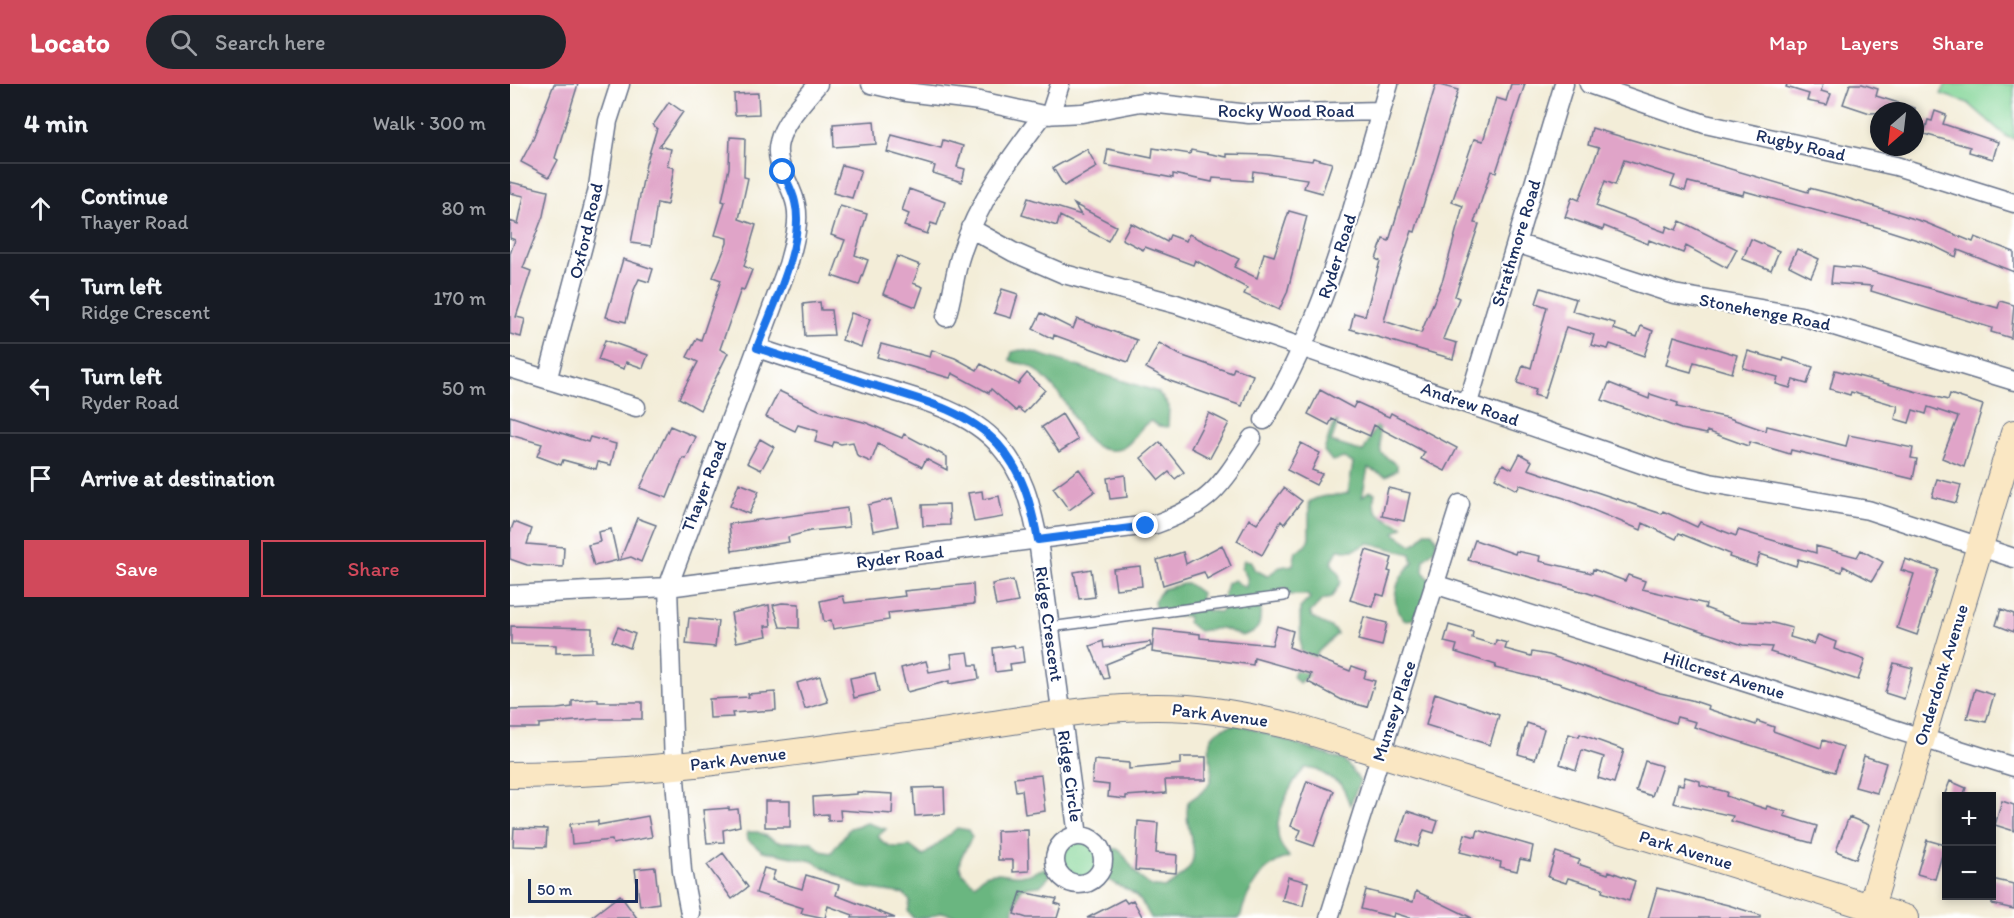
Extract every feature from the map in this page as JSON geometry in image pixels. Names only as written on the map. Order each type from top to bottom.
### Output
[{"type":"street","name":"Oxford Road","points":[[548,378],[597,193],[608,121],[620,84]]},
{"type":"street","name":"Thayer Road","points":[[693,916],[682,871],[674,766],[668,587],[786,271],[796,228],[795,202],[778,159],[778,144],[794,113],[818,84]]},
{"type":"street","name":"Rocky Wood Road","points":[[871,84],[906,92],[980,101],[1047,115],[1094,112],[1141,102],[1249,114],[1381,111]]},
{"type":"street","points":[[946,317],[960,257],[970,228],[1001,170],[1047,115],[1060,84]]},
{"type":"street","name":"Ryder Road","points":[[1264,420],[1303,348],[1338,258],[1389,84]]},
{"type":"street","name":"Strathmore Road","points":[[1468,403],[1563,84]]},
{"type":"street","name":"Rugby Road","points":[[1589,84],[1705,124],[1896,166],[2014,203]]},
{"type":"street","name":"Andrew Road","points":[[970,228],[1013,252],[1064,274],[1176,304],[1670,473],[1868,510],[2014,558]]},
{"type":"street","name":"Stonehenge Road","points":[[1516,243],[1674,294],[1801,316],[2014,381]]},
{"type":"street","name":"Ridge Crescent","points":[[757,348],[927,402],[972,422],[1000,446],[1016,468],[1030,498],[1038,540],[1062,716]]},
{"type":"street","points":[[510,368],[636,407]]},
{"type":"street","name":"Onderdonk Avenue","points":[[1869,913],[2014,433]]},
{"type":"street","name":"Ryder Road","points":[[510,595],[668,587],[1146,526],[1191,510],[1218,490],[1252,438]]},
{"type":"street","name":"Munsey Place","points":[[1329,918],[1460,504]]},
{"type":"street","name":"Hillcrest Avenue","points":[[1434,584],[2014,767]]},
{"type":"street","name":"Park Avenue","points":[[510,775],[612,772],[729,762],[1062,716],[1145,708],[1224,712],[1295,728],[1381,754],[1869,913],[1905,918]]},
{"type":"street","name":"Ridge Circle","points":[[1062,716],[1078,836]]},
{"type":"lane","points":[[1050,627],[1284,596]]},
{"type":"green space","points":[[1946,84],[2014,84],[2014,139],[2007,137],[1968,103],[1941,94]]},
{"type":"green space","points":[[1020,350],[1033,352],[1158,392],[1169,406],[1168,427],[1159,426],[1151,421],[1122,448],[1106,450],[1098,448],[1086,438],[1062,398],[1044,378],[1032,367],[1010,360],[1012,352]]},
{"type":"green space","points":[[1341,413],[1331,442],[1363,452],[1381,417],[1379,433],[1381,453],[1397,465],[1397,470],[1386,476],[1368,468],[1362,497],[1369,491],[1375,493],[1374,501],[1377,511],[1403,527],[1394,533],[1412,545],[1419,541],[1425,532],[1432,532],[1437,540],[1434,550],[1424,559],[1423,571],[1435,587],[1414,619],[1404,620],[1399,613],[1395,598],[1398,583],[1413,563],[1411,554],[1369,543],[1354,550],[1338,550],[1331,563],[1339,573],[1341,582],[1331,598],[1322,600],[1310,613],[1312,617],[1331,627],[1337,634],[1318,652],[1308,675],[1299,683],[1293,676],[1301,656],[1300,608],[1310,598],[1307,595],[1290,595],[1284,588],[1262,603],[1258,627],[1242,636],[1222,628],[1199,631],[1188,623],[1188,616],[1163,616],[1155,607],[1154,601],[1163,589],[1187,583],[1201,593],[1201,600],[1208,611],[1220,612],[1224,608],[1223,600],[1227,583],[1234,580],[1245,588],[1247,577],[1241,568],[1244,560],[1251,561],[1254,569],[1267,576],[1280,567],[1293,565],[1296,551],[1306,546],[1309,537],[1309,502],[1348,493],[1353,463],[1344,458],[1332,461],[1324,451],[1330,432]]},
{"type":"green space","points":[[1239,724],[1345,761],[1360,781],[1350,805],[1342,785],[1317,770],[1305,768],[1284,801],[1278,821],[1280,842],[1289,857],[1271,866],[1257,880],[1251,889],[1240,918],[1151,918],[1137,896],[1105,876],[1108,852],[1112,848],[1120,850],[1139,877],[1151,886],[1164,888],[1180,877],[1189,868],[1193,858],[1187,816],[1188,802],[1207,787],[1211,779],[1210,741],[1214,734],[1223,728]]},
{"type":"green space","points":[[867,823],[886,829],[878,836],[888,845],[910,846],[923,856],[957,828],[968,830],[972,837],[961,857],[960,868],[962,873],[975,884],[981,878],[993,873],[1026,875],[1045,869],[1049,872],[1049,877],[1040,886],[1021,888],[1013,911],[1016,916],[1023,918],[963,918],[942,912],[928,918],[913,918],[908,911],[910,901],[904,894],[859,887],[812,861],[763,851],[748,840],[747,832],[758,832],[778,842],[812,842],[821,851],[831,853],[850,828]]},
{"type":"green space","points":[[1074,836],[1084,836],[1096,843],[1103,855],[1103,865],[1096,877],[1084,884],[1074,884],[1059,873],[1055,865],[1055,855],[1066,840]]},
{"type":"building","points":[[554,84],[578,84],[555,158],[558,160],[549,177],[521,162],[532,141]]},
{"type":"building","points":[[1436,84],[1458,90],[1415,232],[1412,231],[1384,321],[1421,333],[1443,279],[1463,206],[1452,202],[1474,139],[1483,141],[1496,98],[1506,101],[1511,84],[1525,84],[1496,172],[1491,171],[1474,223],[1479,224],[1455,296],[1459,298],[1443,339],[1457,343],[1453,359],[1350,329],[1354,313],[1365,316],[1380,261],[1376,259],[1383,239],[1389,241]]},
{"type":"building","points":[[1787,84],[1823,84],[1821,91],[1831,94],[1827,105],[1807,101],[1809,94],[1786,87]]},
{"type":"building","points":[[1850,84],[1862,84],[1878,89],[1876,96],[1896,102],[1870,102],[1870,113],[1843,104]]},
{"type":"building","points":[[758,93],[759,114],[735,115],[734,94]]},
{"type":"building","points":[[669,102],[683,112],[659,146],[671,149],[667,166],[674,168],[667,205],[657,203],[651,246],[631,243],[646,164],[657,128],[653,125]]},
{"type":"building","points":[[1935,111],[1946,115],[1943,124],[1998,142],[1993,159],[1969,152],[1970,147],[1924,134],[1928,120],[1932,121]]},
{"type":"building","points":[[874,121],[876,144],[834,147],[833,124]]},
{"type":"building","points":[[1592,128],[1808,192],[1809,188],[1844,197],[1924,222],[1973,242],[1975,237],[2014,252],[2014,272],[1958,250],[1956,257],[1930,244],[1880,228],[1744,191],[1743,195],[1688,182],[1685,191],[1671,186],[1675,176],[1624,160],[1615,185],[1605,181],[1596,206],[1665,232],[1667,226],[1676,230],[1680,221],[1737,249],[1727,268],[1686,246],[1683,253],[1649,240],[1648,244],[1604,226],[1603,230],[1565,217],[1572,197],[1579,200],[1599,148],[1588,145]]},
{"type":"building","points":[[892,135],[941,148],[943,140],[963,146],[957,167],[965,169],[962,182],[933,173],[935,166],[887,152]]},
{"type":"building","points":[[730,137],[745,138],[744,177],[748,178],[739,219],[756,225],[744,266],[752,270],[744,290],[741,289],[720,349],[728,353],[700,410],[679,398],[698,362],[687,357],[697,338],[701,340],[721,280],[713,277],[727,238],[715,235],[725,202],[722,201],[729,168]]},
{"type":"building","points":[[1153,148],[1190,154],[1191,150],[1227,157],[1227,154],[1268,155],[1312,161],[1313,158],[1332,163],[1322,193],[1304,188],[1307,179],[1253,171],[1252,181],[1213,178],[1212,182],[1173,174],[1173,178],[1105,165],[1108,149],[1152,158]]},
{"type":"building","points":[[1087,149],[1097,167],[1064,186],[1053,168]]},
{"type":"building","points":[[842,165],[861,170],[852,198],[833,193]]},
{"type":"building","points":[[510,182],[548,191],[543,216],[523,268],[531,271],[516,317],[525,319],[521,337],[510,334],[510,254],[515,240],[510,238],[510,221],[518,224],[524,196],[510,193]]},
{"type":"building","points":[[909,189],[945,202],[937,225],[931,223],[927,234],[904,226],[909,214],[902,211]]},
{"type":"building","points":[[1028,198],[1081,215],[1074,204],[1116,226],[1108,241],[1060,216],[1057,226],[1022,215]]},
{"type":"building","points":[[840,206],[867,214],[855,255],[868,260],[859,285],[832,276],[845,240],[831,235]]},
{"type":"building","points":[[1289,211],[1307,216],[1287,293],[1279,310],[1244,294],[1247,288],[1195,260],[1193,265],[1145,247],[1143,250],[1122,239],[1131,223],[1167,242],[1170,235],[1186,241],[1189,234],[1239,259],[1234,267],[1257,278],[1264,253],[1274,256]]},
{"type":"building","points":[[1751,239],[1779,251],[1771,270],[1743,259]]},
{"type":"building","points":[[1797,249],[1819,259],[1811,277],[1789,266]]},
{"type":"building","points":[[897,256],[920,265],[913,283],[923,287],[916,307],[883,294]]},
{"type":"building","points":[[623,259],[653,269],[649,282],[639,279],[626,322],[606,317]]},
{"type":"building","points":[[1833,266],[1863,269],[1998,308],[2000,301],[2014,305],[2011,338],[1991,332],[1992,328],[1871,291],[1872,286],[1831,283]]},
{"type":"building","points":[[1541,288],[1576,299],[1572,311],[1615,323],[1614,329],[1637,337],[1641,326],[1653,331],[1644,356],[1610,344],[1608,349],[1591,345],[1594,335],[1566,327],[1544,398],[1534,395],[1536,389],[1517,383],[1523,365],[1531,368],[1547,307],[1536,303]]},
{"type":"building","points":[[1002,289],[1018,294],[1011,318],[994,313]]},
{"type":"building","points":[[820,302],[821,310],[831,310],[834,335],[805,336],[803,304]]},
{"type":"building","points":[[851,313],[870,319],[861,347],[842,340]]},
{"type":"building","points":[[1041,313],[1073,329],[1077,319],[1137,340],[1128,362],[1054,335],[1053,339],[1033,329]]},
{"type":"building","points":[[1674,336],[1737,355],[1732,373],[1694,362],[1691,372],[1666,365]]},
{"type":"building","points":[[605,340],[648,355],[643,368],[626,362],[624,369],[598,360]]},
{"type":"building","points":[[1159,343],[1180,355],[1232,373],[1234,368],[1253,375],[1242,406],[1170,381],[1146,368]]},
{"type":"building","points":[[881,344],[930,357],[932,350],[955,358],[977,370],[981,364],[1018,384],[1027,373],[1045,390],[1024,413],[1018,408],[1016,411],[991,389],[989,393],[952,373],[950,378],[877,357]]},
{"type":"building","points":[[1748,351],[1783,361],[1784,358],[1813,367],[1807,384],[1793,380],[1790,388],[1776,384],[1778,377],[1743,368]]},
{"type":"building","points":[[1835,370],[1948,400],[1950,394],[1983,405],[1964,467],[1942,458],[1958,417],[1928,407],[1926,414],[1913,410],[1909,423],[1895,419],[1898,406],[1851,392],[1850,395],[1830,389]]},
{"type":"building","points":[[1609,383],[1649,399],[1650,394],[1678,403],[1677,407],[1729,418],[1766,431],[1767,426],[1846,446],[1849,435],[1913,448],[1911,458],[1917,459],[1913,479],[1791,450],[1790,454],[1750,442],[1748,446],[1707,431],[1707,434],[1681,429],[1602,400]]},
{"type":"building","points":[[1320,390],[1353,408],[1356,402],[1389,417],[1391,413],[1457,448],[1445,471],[1421,459],[1425,452],[1374,425],[1370,436],[1332,419],[1329,425],[1308,414]]},
{"type":"building","points":[[779,391],[819,410],[867,423],[902,438],[904,434],[947,457],[947,470],[926,459],[922,467],[878,444],[871,462],[857,456],[853,442],[841,444],[834,442],[832,447],[815,442],[818,431],[798,425],[795,431],[766,417]]},
{"type":"building","points":[[1209,413],[1229,423],[1210,458],[1191,448]]},
{"type":"building","points":[[1062,414],[1078,440],[1059,452],[1042,427]]},
{"type":"building","points":[[510,416],[588,442],[590,437],[616,444],[611,465],[598,462],[596,469],[563,460],[561,465],[537,456],[542,444],[510,435]]},
{"type":"building","points":[[670,426],[696,437],[686,459],[683,458],[667,498],[640,488]]},
{"type":"building","points":[[760,439],[774,447],[761,470],[747,463]]},
{"type":"building","points":[[1160,442],[1184,472],[1175,479],[1169,472],[1159,480],[1141,458]]},
{"type":"building","points":[[1301,443],[1320,453],[1312,470],[1322,474],[1316,485],[1287,470]]},
{"type":"building","points":[[1520,454],[1532,461],[1528,469],[1662,514],[1663,511],[1697,527],[1700,522],[1736,536],[1738,530],[1816,553],[1816,546],[1857,557],[1861,550],[1883,562],[1872,581],[1843,566],[1842,572],[1798,559],[1796,566],[1760,554],[1756,566],[1729,557],[1730,554],[1679,533],[1676,539],[1643,523],[1641,530],[1564,498],[1520,485],[1517,490],[1495,478],[1503,464],[1512,469]]},
{"type":"building","points":[[1079,469],[1095,491],[1069,510],[1053,488]]},
{"type":"building","points":[[1125,475],[1127,497],[1110,499],[1107,478]]},
{"type":"building","points":[[1937,479],[1961,485],[1956,503],[1932,497]]},
{"type":"building","points":[[739,483],[759,491],[749,514],[730,506]]},
{"type":"building","points":[[1284,488],[1302,501],[1284,524],[1281,521],[1262,555],[1237,541],[1249,519],[1257,524]]},
{"type":"building","points":[[1388,488],[1410,493],[1404,521],[1382,516]]},
{"type":"building","points":[[982,491],[983,499],[999,496],[1003,517],[974,522],[968,493]]},
{"type":"building","points":[[892,499],[898,526],[873,531],[868,505]]},
{"type":"building","points":[[949,504],[950,525],[923,526],[922,505]]},
{"type":"building","points":[[847,508],[849,527],[810,531],[788,537],[789,542],[732,551],[729,524]]},
{"type":"building","points":[[637,518],[656,525],[641,562],[631,557],[620,560]]},
{"type":"building","points":[[514,522],[532,529],[527,544],[564,547],[563,567],[527,565],[510,559],[510,533]]},
{"type":"building","points":[[611,529],[618,560],[594,566],[588,545],[600,542],[598,532]]},
{"type":"building","points":[[1475,540],[1515,554],[1516,551],[1540,556],[1539,561],[1592,573],[1593,569],[1625,581],[1628,575],[1645,581],[1642,589],[1706,604],[1705,608],[1740,621],[1773,623],[1792,628],[1790,637],[1814,644],[1818,635],[1836,642],[1834,649],[1865,660],[1858,680],[1770,652],[1772,647],[1743,645],[1585,592],[1468,560]]},
{"type":"building","points":[[1222,545],[1231,566],[1207,579],[1204,572],[1163,585],[1157,560],[1183,552],[1186,564]]},
{"type":"building","points":[[1366,550],[1392,558],[1388,571],[1391,572],[1384,596],[1377,594],[1373,607],[1350,600]]},
{"type":"building","points":[[1905,559],[1938,570],[1917,635],[1897,628],[1914,574],[1901,570]]},
{"type":"building","points":[[1140,566],[1142,586],[1116,589],[1113,569]]},
{"type":"building","points":[[1091,569],[1095,597],[1079,599],[1074,572]]},
{"type":"building","points":[[1013,580],[1018,602],[996,606],[992,584]]},
{"type":"building","points":[[973,584],[974,604],[888,613],[889,620],[833,629],[831,620],[824,622],[820,601],[843,596],[845,603],[905,596],[904,591]]},
{"type":"building","points":[[799,604],[799,628],[780,627],[773,605]]},
{"type":"building","points":[[769,605],[771,626],[765,626],[767,636],[736,642],[731,613]]},
{"type":"building","points":[[2001,609],[2014,614],[2014,632],[1996,625]]},
{"type":"building","points":[[1364,617],[1387,623],[1382,646],[1358,640]]},
{"type":"building","points":[[689,618],[718,621],[715,647],[686,644]]},
{"type":"building","points":[[1449,625],[1473,632],[1472,638],[1495,645],[1496,640],[1507,643],[1505,649],[1531,656],[1532,652],[1549,655],[1660,693],[1709,706],[1708,709],[1756,725],[1757,721],[1774,727],[1773,731],[1821,748],[1823,740],[1843,747],[1835,772],[1694,727],[1696,722],[1677,717],[1675,723],[1558,683],[1495,668],[1496,665],[1455,652],[1457,645],[1444,642]]},
{"type":"building","points":[[511,626],[592,628],[592,652],[556,653],[556,645],[511,644]]},
{"type":"building","points":[[1277,626],[1293,631],[1289,647],[1350,671],[1352,666],[1366,671],[1364,678],[1375,681],[1367,707],[1342,700],[1308,682],[1311,674],[1254,658],[1253,665],[1152,652],[1154,629],[1200,634],[1200,638],[1272,645]]},
{"type":"building","points":[[618,627],[635,634],[630,648],[612,641]]},
{"type":"building","points":[[1103,641],[1104,648],[1150,642],[1151,646],[1106,664],[1109,678],[1104,679],[1090,646]]},
{"type":"building","points":[[1014,645],[1015,648],[1022,647],[1024,662],[1010,664],[1011,670],[995,672],[993,648]]},
{"type":"building","points":[[968,652],[970,665],[977,665],[979,679],[949,684],[949,681],[907,692],[901,668],[926,661],[929,672],[953,668],[951,654]]},
{"type":"building","points":[[1894,663],[1913,668],[1904,699],[1885,693]]},
{"type":"building","points":[[875,673],[879,692],[854,698],[850,678]]},
{"type":"building","points":[[820,676],[828,702],[805,709],[797,683]]},
{"type":"building","points":[[1975,689],[1994,695],[1986,722],[1967,718]]},
{"type":"building","points":[[775,692],[776,710],[732,713],[733,717],[710,718],[709,699],[749,697],[748,694]]},
{"type":"building","points":[[1435,693],[1499,715],[1490,745],[1426,725]]},
{"type":"building","points":[[598,699],[598,702],[642,702],[642,719],[599,719],[539,724],[539,728],[510,728],[510,710],[557,709],[572,707],[572,701]]},
{"type":"building","points":[[1527,723],[1544,729],[1535,759],[1518,754]]},
{"type":"building","points":[[1569,734],[1579,737],[1580,734],[1624,750],[1614,783],[1598,778],[1604,757],[1582,750],[1576,770],[1560,764]]},
{"type":"building","points":[[1864,756],[1886,763],[1877,793],[1855,787]]},
{"type":"building","points":[[1181,757],[1206,757],[1206,780],[1165,780],[1166,793],[1126,796],[1126,799],[1108,797],[1109,785],[1092,783],[1094,760],[1129,763],[1129,769],[1181,764]]},
{"type":"building","points":[[1645,761],[1662,766],[1652,796],[1636,791]]},
{"type":"building","points":[[1041,775],[1045,811],[1025,814],[1022,790],[1016,791],[1014,778]]},
{"type":"building","points":[[1685,777],[1700,781],[1700,785],[1727,792],[1726,796],[1766,809],[1767,806],[1786,812],[1784,816],[1817,826],[1812,843],[1731,821],[1733,816],[1673,803],[1678,784],[1683,785]]},
{"type":"building","points":[[1307,781],[1334,791],[1314,846],[1297,840],[1301,830],[1291,826]]},
{"type":"building","points":[[1950,781],[1966,788],[1964,792],[1946,792]]},
{"type":"building","points":[[944,787],[945,814],[915,816],[913,788]]},
{"type":"building","points":[[857,792],[893,794],[892,814],[840,810],[841,820],[828,821],[828,814],[814,815],[813,797],[857,794]]},
{"type":"building","points":[[765,801],[790,801],[790,827],[765,827]]},
{"type":"building","points":[[2002,801],[2014,805],[2014,831],[1996,825]]},
{"type":"building","points":[[729,808],[729,810],[738,809],[740,826],[723,830],[724,842],[707,843],[703,810]]},
{"type":"building","points":[[1407,811],[1438,821],[1434,833],[1424,830],[1418,847],[1397,840]]},
{"type":"building","points":[[648,816],[652,837],[613,844],[612,840],[572,844],[570,824],[598,821],[598,825]]},
{"type":"building","points":[[1849,817],[1869,825],[1856,859],[1836,851]]},
{"type":"building","points":[[1138,821],[1158,823],[1156,853],[1177,855],[1176,873],[1135,870]]},
{"type":"building","points":[[514,828],[547,829],[546,847],[513,846]]},
{"type":"building","points":[[1028,830],[1029,871],[1013,872],[1013,860],[998,860],[997,831]]},
{"type":"building","points":[[1478,830],[1533,846],[1530,861],[1520,859],[1517,871],[1500,867],[1501,862],[1460,852],[1465,834],[1476,837]]},
{"type":"building","points":[[1927,840],[1942,844],[1942,855],[1935,879],[1917,874]]},
{"type":"building","points":[[1556,852],[1580,860],[1578,864],[1608,874],[1609,871],[1635,881],[1629,901],[1602,892],[1603,888],[1568,878],[1566,883],[1548,877]]},
{"type":"building","points":[[723,853],[748,887],[732,899],[707,865]]},
{"type":"building","points":[[655,867],[659,903],[640,906],[635,869]]},
{"type":"building","points":[[764,868],[775,871],[772,880],[802,889],[806,875],[839,885],[836,895],[895,918],[852,918],[853,915],[828,906],[825,918],[801,913],[803,908],[756,893]]},
{"type":"building","points":[[1288,877],[1308,882],[1303,906],[1282,901]]},
{"type":"building","points":[[1996,880],[2014,884],[2014,909],[1992,904],[1992,900],[1996,900]]},
{"type":"building","points":[[1657,888],[1728,905],[1760,915],[1760,918],[1648,918]]},
{"type":"building","points":[[1366,890],[1413,902],[1416,891],[1472,918],[1410,918],[1394,913],[1393,917],[1361,909]]},
{"type":"building","points":[[1021,892],[1057,899],[1055,903],[1061,905],[1057,918],[1027,918],[1014,914]]},
{"type":"building","points":[[620,895],[637,918],[590,918]]},
{"type":"building","points":[[1124,899],[1127,903],[1133,900],[1143,918],[1087,918]]},
{"type":"route","points":[[783,172],[795,202],[796,228],[786,271],[757,348],[927,402],[981,428],[1000,446],[1023,481],[1030,498],[1038,540],[1146,526]]}]
